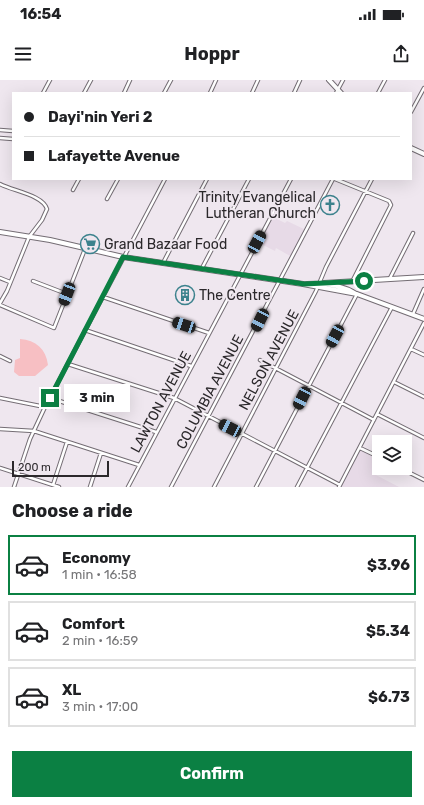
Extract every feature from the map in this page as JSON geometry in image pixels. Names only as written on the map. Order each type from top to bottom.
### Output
[{"type":"main road","points":[[329,80],[338,92]]},
{"type":"main road","points":[[412,148],[424,154]]},
{"type":"main road","points":[[0,232],[123,257],[318,285],[357,294]]},
{"type":"main road","points":[[318,285],[342,281],[352,282],[424,277]]},
{"type":"main road","points":[[330,289],[352,282]]},
{"type":"main road","points":[[324,283],[338,286],[424,319]]},
{"type":"street","points":[[44,92],[50,80]]},
{"type":"street","points":[[85,92],[91,80]]},
{"type":"street","points":[[124,92],[130,80]]},
{"type":"street","points":[[165,92],[171,80]]},
{"type":"street","points":[[210,92],[216,80]]},
{"type":"street","points":[[252,92],[258,80]]},
{"type":"street","points":[[294,92],[300,80]]},
{"type":"street","points":[[338,92],[343,80]]},
{"type":"street","points":[[379,92],[385,80]]},
{"type":"street","points":[[412,110],[424,88]]},
{"type":"street","points":[[0,130],[12,131]]},
{"type":"street","points":[[0,138],[12,139]]},
{"type":"street","points":[[73,190],[78,180]]},
{"type":"street","points":[[107,199],[117,180]]},
{"type":"street","points":[[14,487],[34,431],[45,407],[164,180]]},
{"type":"street","points":[[163,263],[206,180]]},
{"type":"street","points":[[202,268],[248,180]]},
{"type":"street","name":"LAWTON AVENUE","points":[[128,487],[290,180]]},
{"type":"street","name":"COLUMBIA AVENUE","points":[[171,487],[333,180]]},
{"type":"street","points":[[337,180],[389,201],[391,205],[352,282]]},
{"type":"street","name":"NELSON AVENUE","points":[[214,487],[371,180]]},
{"type":"street","points":[[0,184],[14,191],[39,199],[44,203],[46,212],[29,237],[0,304],[54,328],[85,249]]},
{"type":"street","points":[[389,279],[413,233]]},
{"type":"street","points":[[0,278],[10,282]]},
{"type":"street","points":[[33,281],[67,294]]},
{"type":"street","points":[[413,314],[424,289]]},
{"type":"street","points":[[256,487],[357,294]]},
{"type":"street","points":[[103,297],[209,333]]},
{"type":"street","points":[[297,487],[392,306]]},
{"type":"street","points":[[68,364],[174,398],[340,486],[424,323]]},
{"type":"street","points":[[86,330],[191,366]]},
{"type":"street","points":[[411,349],[424,355]]},
{"type":"street","points":[[0,356],[10,361]]},
{"type":"street","points":[[260,360],[374,420]]},
{"type":"street","points":[[394,382],[424,397]]},
{"type":"street","points":[[0,398],[45,407]]},
{"type":"street","points":[[50,398],[156,432]]},
{"type":"street","points":[[377,414],[424,438]]},
{"type":"street","points":[[0,429],[34,431],[139,465]]},
{"type":"street","points":[[53,485],[67,442]]},
{"type":"street","points":[[360,448],[372,454]]},
{"type":"street","points":[[90,487],[101,453]]},
{"type":"street","points":[[0,468],[59,487]]},
{"type":"street","points":[[412,474],[424,480]]},
{"type":"shaded area","points":[[271,216],[285,223],[287,221],[306,230],[292,257],[276,248],[275,251],[257,242]]},
{"type":"shaded area","points":[[20,339],[35,343],[45,354],[48,365],[35,376],[19,376],[14,372],[15,360],[20,358]]},
{"type":"shaded area","points":[[360,448],[372,454],[372,475],[376,475],[399,487],[339,487]]},
{"type":"place","name":"Trinity Evangelical Lutheran Church","points":[[330,205]]},
{"type":"place","name":"Grand Bazaar Food","points":[[90,244]]},
{"type":"place","name":"The Centre","points":[[185,295]]},
{"type":"route","points":[[50,398],[123,257],[304,284],[364,281]]}]
